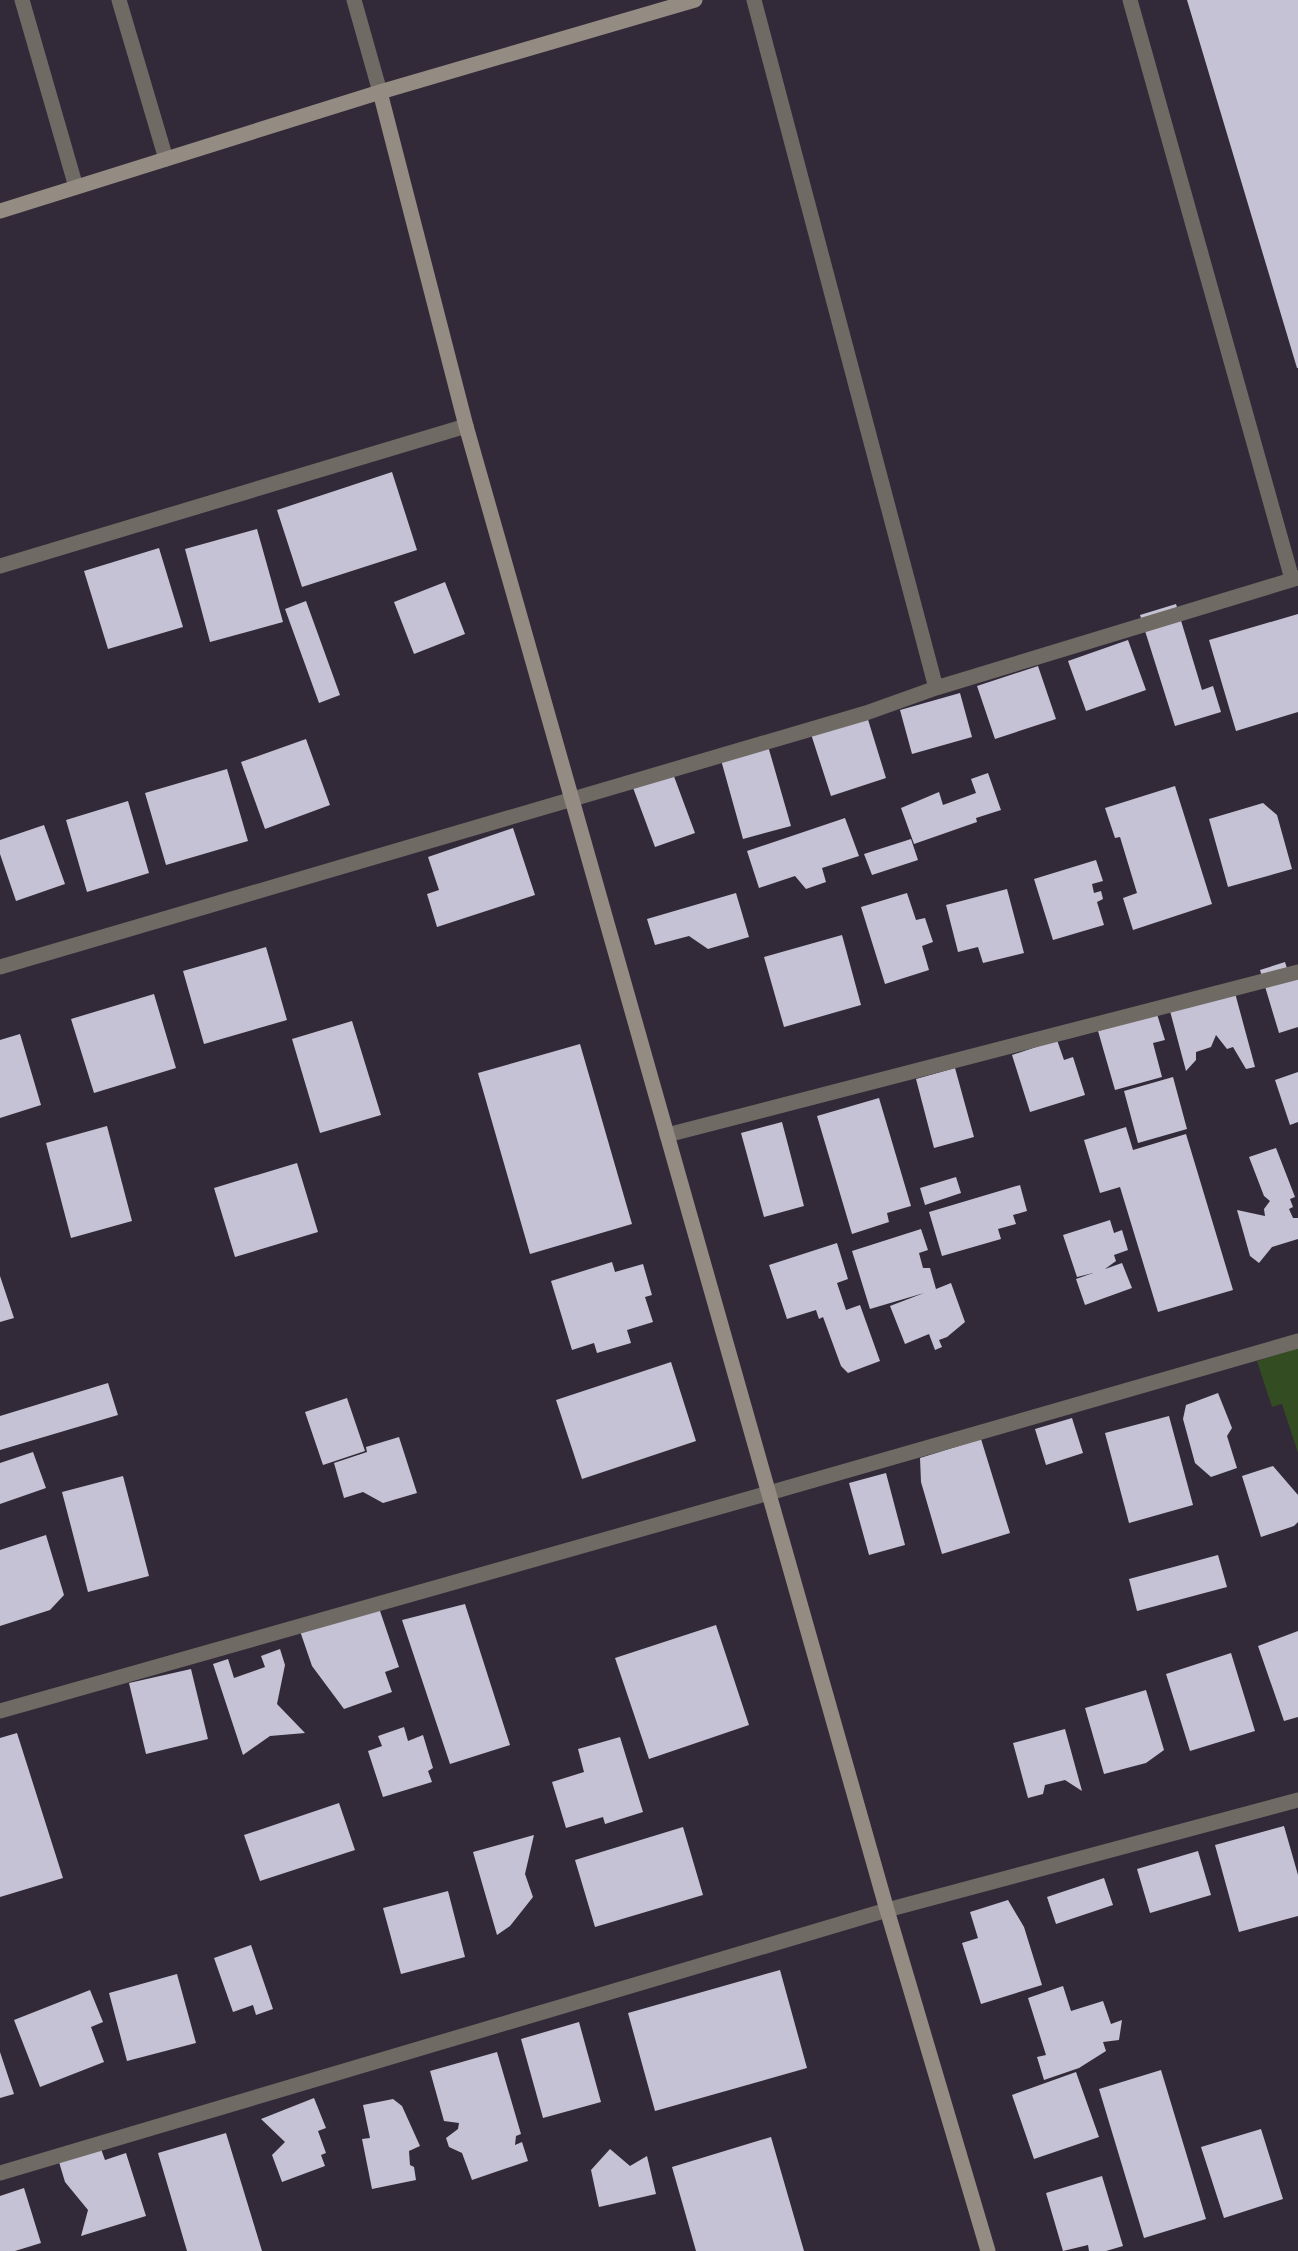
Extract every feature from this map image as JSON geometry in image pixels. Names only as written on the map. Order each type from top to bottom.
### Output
[{"type":"street","points":[[22,0],[76,187]]},
{"type":"street","points":[[119,0],[166,159]]},
{"type":"street","points":[[354,0],[466,426],[887,1910],[988,2251]]},
{"type":"street","points":[[0,211],[380,92],[695,0]]},
{"type":"street","points":[[754,0],[936,688]]},
{"type":"street","points":[[0,967],[866,713],[936,688],[1295,579],[1130,0]]},
{"type":"street","points":[[0,566],[466,426]]},
{"type":"street","points":[[667,1135],[1298,972]]},
{"type":"street","points":[[0,1711],[1298,1341]]},
{"type":"street","points":[[0,2173],[887,1910],[1298,1800]]},
{"type":"green space","points":[[1298,1348],[1298,1453],[1282,1404],[1272,1407],[1257,1361]]},
{"type":"building","points":[[1187,0],[1298,0],[1298,368],[1297,368]]},
{"type":"building","points":[[392,472],[417,550],[302,587],[277,510]]},
{"type":"building","points":[[257,529],[283,622],[210,642],[185,549]]},
{"type":"building","points":[[159,548],[183,627],[108,649],[84,571]]},
{"type":"building","points":[[445,582],[465,634],[414,654],[394,602]]},
{"type":"building","points":[[306,601],[340,695],[319,703],[285,609]]},
{"type":"building","points":[[1176,604],[1202,690],[1213,686],[1221,712],[1175,726],[1140,615]]},
{"type":"building","points":[[1298,614],[1298,712],[1236,731],[1209,640]]},
{"type":"building","points":[[1128,640],[1146,690],[1086,711],[1068,661]]},
{"type":"building","points":[[1038,666],[1056,719],[995,739],[977,686]]},
{"type":"building","points":[[960,693],[972,737],[912,754],[900,710]]},
{"type":"building","points":[[866,713],[886,778],[831,796],[810,731]]},
{"type":"building","points":[[306,739],[330,805],[265,829],[241,762]]},
{"type":"building","points":[[768,746],[791,826],[743,839],[721,760]]},
{"type":"building","points":[[227,769],[248,841],[166,865],[145,793]]},
{"type":"building","points":[[672,771],[695,833],[655,847],[632,785]]},
{"type":"building","points":[[988,773],[1001,810],[976,818],[977,822],[914,844],[901,808],[939,792],[943,805],[976,793],[971,779]]},
{"type":"building","points":[[1175,786],[1212,904],[1133,930],[1123,898],[1137,893],[1120,837],[1115,838],[1105,808]]},
{"type":"building","points":[[128,801],[149,873],[87,892],[66,820]]},
{"type":"building","points":[[1263,803],[1277,815],[1292,869],[1228,887],[1209,819]]},
{"type":"building","points":[[845,818],[859,856],[822,868],[826,882],[806,889],[795,876],[759,888],[747,851]]},
{"type":"building","points":[[44,825],[65,884],[16,901],[0,854],[0,840]]},
{"type":"building","points":[[513,828],[535,895],[437,927],[427,894],[439,890],[428,857]]},
{"type":"building","points":[[911,839],[918,860],[872,875],[864,854]]},
{"type":"building","points":[[1096,860],[1103,881],[1092,884],[1094,893],[1101,891],[1103,899],[1097,902],[1104,925],[1053,940],[1034,879]]},
{"type":"building","points":[[1007,889],[1024,953],[983,963],[978,947],[958,952],[946,905]]},
{"type":"building","points":[[736,893],[749,937],[708,949],[689,936],[655,945],[647,919]]},
{"type":"building","points":[[907,893],[916,920],[925,918],[933,942],[922,946],[929,970],[885,984],[861,907]]},
{"type":"building","points":[[842,935],[861,1005],[784,1027],[764,957]]},
{"type":"building","points":[[266,947],[287,1020],[204,1044],[183,971]]},
{"type":"building","points":[[1285,962],[1290,978],[1298,976],[1298,1027],[1279,1033],[1260,970]]},
{"type":"building","points":[[1235,993],[1255,1067],[1246,1069],[1233,1047],[1227,1049],[1216,1035],[1211,1047],[1196,1052],[1196,1060],[1186,1071],[1170,1011]]},
{"type":"building","points":[[154,994],[176,1068],[94,1093],[71,1019]]},
{"type":"building","points":[[1157,1014],[1165,1040],[1153,1043],[1162,1077],[1115,1090],[1098,1031]]},
{"type":"building","points":[[352,1021],[381,1115],[320,1133],[292,1039]]},
{"type":"building","points":[[20,1034],[41,1105],[0,1118],[0,1040]]},
{"type":"building","points":[[1057,1040],[1064,1060],[1073,1057],[1085,1095],[1030,1112],[1012,1055]]},
{"type":"building","points":[[580,1044],[632,1224],[530,1254],[478,1073]]},
{"type":"building","points":[[955,1068],[974,1137],[934,1148],[916,1079]]},
{"type":"building","points":[[1298,1072],[1298,1122],[1290,1125],[1275,1080]]},
{"type":"building","points":[[1173,1077],[1187,1129],[1138,1143],[1124,1091]]},
{"type":"building","points":[[879,1098],[911,1206],[887,1213],[889,1222],[852,1234],[817,1116]]},
{"type":"building","points":[[782,1122],[804,1206],[764,1217],[741,1133]]},
{"type":"building","points":[[107,1126],[132,1221],[71,1238],[46,1143]]},
{"type":"building","points":[[1126,1127],[1133,1150],[1186,1134],[1233,1290],[1158,1312],[1120,1187],[1100,1193],[1084,1140]]},
{"type":"building","points":[[1276,1148],[1295,1197],[1290,1199],[1293,1207],[1289,1209],[1293,1218],[1298,1218],[1298,1239],[1272,1247],[1259,1263],[1250,1256],[1237,1210],[1265,1216],[1264,1209],[1270,1201],[1264,1196],[1249,1157]]},
{"type":"building","points":[[297,1163],[318,1232],[235,1257],[214,1188]]},
{"type":"building","points":[[956,1177],[961,1193],[925,1205],[920,1188]]},
{"type":"building","points":[[1020,1185],[1027,1211],[1013,1215],[1016,1224],[998,1229],[1001,1239],[942,1256],[929,1212]]},
{"type":"building","points":[[1110,1220],[1114,1233],[1122,1230],[1128,1250],[1114,1255],[1116,1261],[1105,1269],[1122,1263],[1132,1288],[1085,1305],[1076,1279],[1093,1273],[1077,1277],[1063,1235]]},
{"type":"building","points":[[921,1229],[928,1250],[919,1253],[923,1268],[930,1268],[936,1289],[951,1283],[965,1322],[947,1337],[939,1340],[942,1347],[935,1350],[929,1334],[905,1344],[890,1306],[924,1293],[870,1309],[852,1251]]},
{"type":"building","points":[[837,1243],[848,1279],[837,1283],[846,1310],[860,1305],[880,1361],[848,1373],[841,1366],[823,1317],[819,1319],[816,1310],[787,1319],[769,1265]]},
{"type":"building","points":[[612,1262],[615,1272],[643,1264],[652,1295],[645,1297],[653,1322],[627,1330],[631,1343],[597,1353],[594,1343],[572,1350],[551,1281]]},
{"type":"building","points":[[0,1276],[14,1318],[0,1322]]},
{"type":"building","points":[[671,1362],[696,1441],[582,1479],[556,1400]]},
{"type":"building","points":[[108,1383],[118,1415],[0,1450],[0,1416]]},
{"type":"building","points":[[1218,1393],[1232,1428],[1227,1436],[1237,1468],[1211,1477],[1195,1463],[1183,1419],[1186,1405]]},
{"type":"building","points":[[347,1398],[365,1451],[323,1465],[305,1412]]},
{"type":"building","points":[[1169,1416],[1193,1505],[1129,1523],[1105,1433]]},
{"type":"building","points":[[1072,1418],[1083,1453],[1046,1465],[1035,1429]]},
{"type":"building","points":[[399,1437],[417,1493],[383,1503],[363,1492],[344,1498],[334,1463],[367,1452],[366,1447]]},
{"type":"building","points":[[981,1439],[1010,1533],[942,1554],[921,1482],[920,1458]]},
{"type":"building","points":[[33,1452],[46,1488],[0,1504],[0,1463]]},
{"type":"building","points":[[1273,1466],[1298,1495],[1298,1522],[1294,1526],[1261,1537],[1242,1476]]},
{"type":"building","points":[[886,1473],[905,1545],[869,1555],[849,1483]]},
{"type":"building","points":[[123,1476],[149,1576],[88,1592],[62,1492]]},
{"type":"building","points":[[46,1535],[64,1595],[50,1610],[0,1626],[0,1550]]},
{"type":"building","points":[[1218,1555],[1227,1587],[1137,1611],[1129,1579]]},
{"type":"building","points":[[465,1604],[510,1745],[450,1764],[402,1620]]},
{"type":"building","points":[[378,1605],[399,1667],[385,1672],[392,1692],[344,1709],[312,1666],[300,1631]]},
{"type":"building","points":[[716,1625],[749,1725],[649,1759],[615,1658]]},
{"type":"building","points":[[1298,1631],[1298,1717],[1284,1721],[1258,1646]]},
{"type":"building","points":[[280,1649],[285,1665],[277,1704],[305,1733],[270,1736],[243,1755],[213,1664],[228,1659],[234,1678],[265,1667],[261,1656]]},
{"type":"building","points":[[1231,1653],[1255,1731],[1190,1751],[1166,1674]]},
{"type":"building","points":[[191,1669],[208,1739],[146,1754],[129,1683]]},
{"type":"building","points":[[1146,1690],[1164,1750],[1146,1763],[1104,1774],[1085,1708]]},
{"type":"building","points":[[404,1727],[408,1741],[423,1735],[433,1768],[428,1771],[432,1782],[383,1797],[368,1751],[382,1746],[378,1736]]},
{"type":"building","points":[[1065,1729],[1082,1791],[1065,1780],[1045,1785],[1043,1794],[1028,1798],[1013,1743]]},
{"type":"building","points":[[17,1733],[63,1878],[0,1897],[0,1738]]},
{"type":"building","points":[[620,1737],[643,1812],[605,1824],[603,1817],[566,1828],[552,1782],[584,1772],[578,1749]]},
{"type":"building","points":[[339,1803],[355,1850],[260,1881],[244,1835]]},
{"type":"building","points":[[1284,1826],[1298,1875],[1298,1916],[1239,1932],[1215,1845]]},
{"type":"building","points":[[683,1827],[703,1895],[595,1927],[575,1860]]},
{"type":"building","points":[[534,1835],[525,1874],[533,1897],[510,1926],[497,1935],[473,1852]]},
{"type":"building","points":[[1198,1851],[1211,1895],[1150,1913],[1137,1869]]},
{"type":"building","points":[[1104,1878],[1113,1905],[1056,1924],[1047,1897]]},
{"type":"building","points":[[448,1891],[465,1957],[401,1974],[383,1908]]},
{"type":"building","points":[[1008,1900],[1024,1927],[1042,1985],[981,2004],[962,1943],[978,1938],[970,1912]]},
{"type":"building","points":[[251,1945],[273,2009],[256,2015],[253,2005],[233,2012],[214,1958]]},
{"type":"building","points":[[780,1970],[807,2068],[655,2111],[628,2013]]},
{"type":"building","points":[[177,1974],[196,2043],[127,2061],[109,1993]]},
{"type":"building","points":[[1063,1986],[1071,2011],[1103,2001],[1111,2024],[1122,2020],[1119,2040],[1103,2042],[1106,2051],[1079,2068],[1044,2080],[1037,2057],[1046,2055],[1028,1998]]},
{"type":"building","points":[[90,1990],[103,2022],[91,2027],[104,2062],[40,2087],[14,2020]]},
{"type":"building","points":[[579,2022],[601,2102],[543,2118],[521,2039]]},
{"type":"building","points":[[0,2052],[14,2094],[0,2098]]},
{"type":"building","points":[[497,2052],[521,2134],[516,2136],[515,2145],[522,2142],[528,2161],[472,2180],[462,2153],[449,2147],[446,2138],[458,2129],[459,2123],[444,2121],[430,2071]]},
{"type":"building","points":[[1161,2070],[1206,2219],[1144,2238],[1099,2089]]},
{"type":"building","points":[[1076,2072],[1099,2137],[1034,2159],[1012,2095]]},
{"type":"building","points":[[314,2098],[326,2128],[318,2131],[326,2153],[321,2155],[325,2166],[282,2182],[272,2155],[285,2142],[261,2119]]},
{"type":"building","points":[[393,2099],[402,2106],[420,2146],[409,2151],[410,2165],[414,2167],[416,2180],[372,2189],[362,2139],[370,2138],[363,2105]]},
{"type":"building","points":[[1261,2129],[1283,2199],[1224,2218],[1201,2147]]},
{"type":"building","points":[[226,2133],[262,2251],[187,2251],[158,2153]]},
{"type":"building","points":[[771,2137],[804,2251],[696,2251],[672,2167]]},
{"type":"building","points":[[101,2149],[105,2160],[126,2153],[146,2216],[81,2236],[88,2210],[65,2182],[59,2162]]},
{"type":"building","points":[[610,2149],[630,2166],[647,2156],[656,2194],[599,2207],[591,2170]]},
{"type":"building","points":[[1102,2176],[1123,2246],[1106,2251],[1089,2251],[1088,2245],[1063,2251],[1046,2193]]},
{"type":"building","points":[[24,2188],[41,2243],[15,2251],[0,2251],[0,2196]]}]
